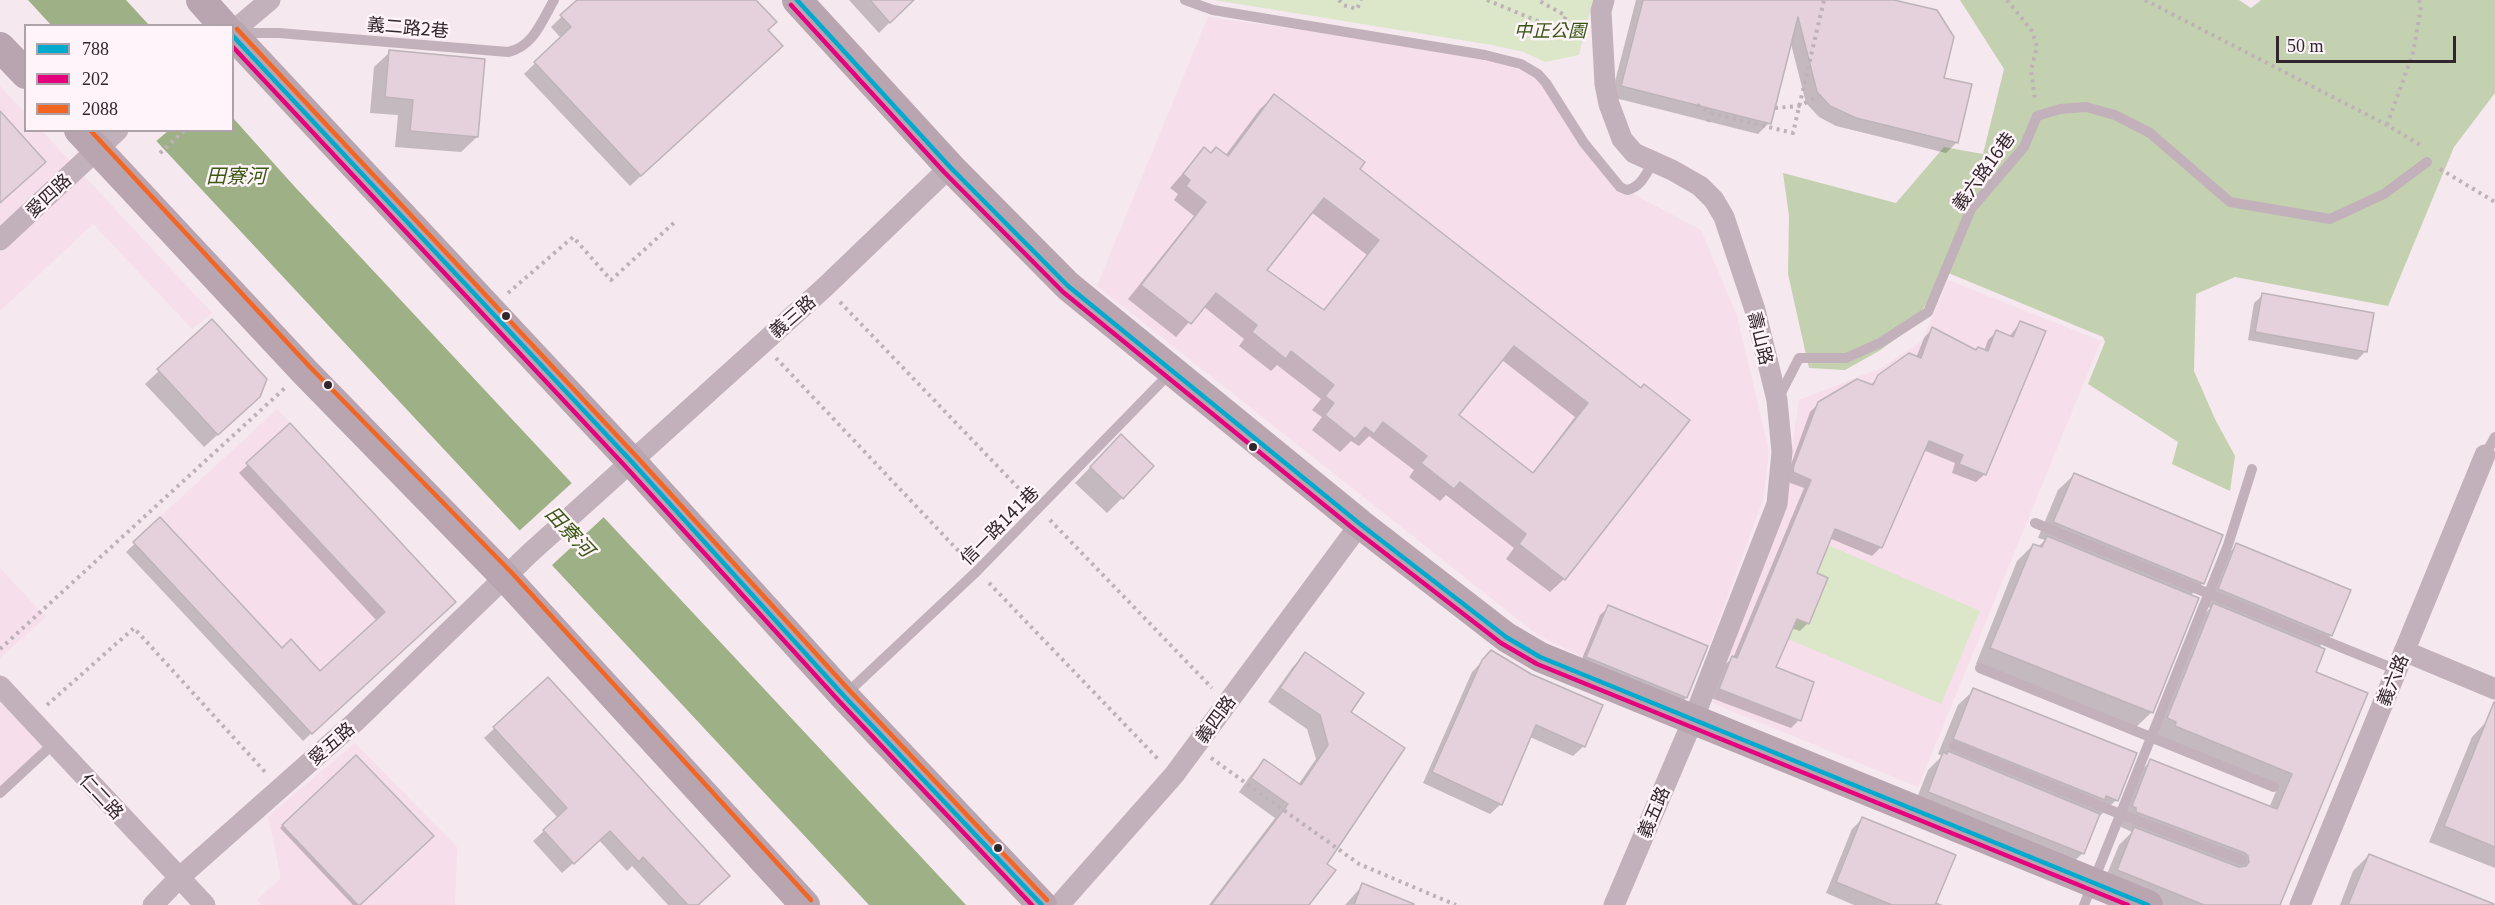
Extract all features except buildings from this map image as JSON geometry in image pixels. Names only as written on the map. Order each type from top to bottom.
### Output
[{"type":"street","points":[[201,0],[222,24]]},
{"type":"street","points":[[234,31],[270,0]]},
{"type":"street","points":[[798,0],[950,167],[1068,286],[1360,524],[1506,637],[1532,652],[2089,894],[2148,905]]},
{"type":"street","name":"壽山路","points":[[1604,0],[1601,11],[1605,84],[1609,104],[1622,139],[1635,153],[1700,186],[1714,200],[1724,218],[1755,310],[1777,400],[1782,452],[1777,504],[1693,720]]},
{"type":"street","points":[[234,35],[631,461],[844,696],[1042,905]]},
{"type":"street","points":[[0,47],[24,72]]},
{"type":"street","points":[[98,137],[304,371],[506,578],[805,905]]},
{"type":"street","name":"愛四路","points":[[0,240],[98,137]]},
{"type":"street","name":"義三路","points":[[506,578],[631,461],[825,286],[950,167]]},
{"type":"street","name":"義六路","points":[[2300,905],[2400,661],[2492,449]]},
{"type":"street","name":"義四路","points":[[1059,905],[1174,775],[1360,524]]},
{"type":"street","name":"愛五路","points":[[153,905],[180,877],[355,722],[506,578]]},
{"type":"street","points":[[2400,661],[2495,689]]},
{"type":"street","name":"仁二路","points":[[0,686],[205,905]]},
{"type":"street","name":"義五路","points":[[1614,905],[1693,720]]},
{"type":"lane","name":"義二路2巷","points":[[234,33],[279,33],[508,52],[518,50],[526,44],[554,0]]},
{"type":"lane","points":[[1185,0],[1213,10],[1485,55],[1521,64],[1538,74],[1546,83],[1584,143],[1620,187],[1627,190],[1634,189],[1653,162]]},
{"type":"lane","points":[[2037,116],[2060,109],[2086,107],[2115,115],[2150,133],[2230,202],[2330,219],[2384,194],[2427,162]]},
{"type":"lane","name":"義六路16巷","points":[[1777,400],[1799,358],[1846,358],[1880,343],[1928,312],[1971,209],[2024,147],[2037,116]]},
{"type":"lane","name":"信一路141巷","points":[[844,696],[977,571],[1172,371]]},
{"type":"lane","points":[[2089,894],[2228,544],[2252,469]]},
{"type":"lane","points":[[2035,523],[2207,593],[2400,661]]},
{"type":"lane","points":[[1980,668],[2274,787]]},
{"type":"lane","points":[[0,793],[53,744]]},
{"type":"lane","points":[[1954,746],[2120,814],[2242,860]]},
{"type":"path","points":[[1339,0],[1342,6],[1357,9],[1361,0]]},
{"type":"path","points":[[1487,0],[1559,30],[1566,16],[1538,0]]},
{"type":"path","points":[[1697,105],[1710,113],[1792,133],[1824,0]]},
{"type":"path","points":[[2007,0],[2032,31],[2037,47],[2031,70],[2037,116]]},
{"type":"path","points":[[2145,0],[2388,125],[2430,151],[2427,162],[2495,202]]},
{"type":"path","points":[[2388,125],[2413,53],[2421,7],[2419,0]]},
{"type":"path","points":[[1775,108],[1799,106],[1820,96]]},
{"type":"path","points":[[1708,122],[1710,113]]},
{"type":"path","points":[[160,153],[183,132]]},
{"type":"path","points":[[489,309],[573,237],[611,280],[676,221]]},
{"type":"path","points":[[0,650],[304,371]]},
{"type":"path","points":[[30,719],[134,628],[279,788]]},
{"type":"path","points":[[1195,746],[1359,864],[1456,905]]},
{"type":"shaded area","points":[[1960,0],[2239,0],[2251,8],[2261,0],[2495,0],[2495,93],[2454,147],[2388,306],[2235,277],[2196,294],[2194,371],[2215,419],[2235,456],[2230,491],[2172,464],[2178,442],[2088,384],[2105,342],[2103,337],[1946,272],[1911,328],[1879,351],[1845,370],[1809,368],[1788,274],[1789,216],[1783,173],[1896,203],[1944,147],[1983,154],[2004,69]]},
{"type":"shaded area","points":[[1208,17],[1485,55],[1538,74],[1620,187],[1701,230],[1737,316],[1769,451],[1763,500],[1709,647],[1609,605],[1586,659],[1539,636],[1097,286]]},
{"type":"shaded area","points":[[0,86],[24,112],[24,132],[43,132],[212,313],[192,329],[93,224],[0,311]]},
{"type":"shaded area","points":[[1948,280],[2101,341],[1918,787],[1712,703],[1784,504],[1799,400],[1881,368],[1922,341]]},
{"type":"shaded area","points":[[277,409],[456,602],[312,734],[133,542]]},
{"type":"shaded area","points":[[0,568],[46,617],[0,658]]},
{"type":"shaded area","points":[[0,680],[54,739],[0,789]]},
{"type":"shaded area","points":[[355,743],[457,847],[455,905],[262,905],[257,900],[281,878],[268,816]]},
{"type":"green space","name":"中正公園","points":[[1214,0],[1593,0],[1579,55],[1545,62],[1524,52],[1492,45]]},
{"type":"green space","points":[[1828,545],[1980,611],[1941,704],[1788,639]]},
{"type":"water","points":[[28,0],[126,0],[148,24],[50,24]]},
{"type":"water","name":"田寮河","points":[[234,119],[966,905],[869,905],[148,132],[234,132]]},
{"type":"pier","points":[[146,132],[167,132],[154,143]]},
{"type":"pier","points":[[574,481],[606,515],[550,567],[518,532]]},
{"type":"transit line","name":"788","points":[[797,0],[950,167],[1068,286],[1360,524],[1506,637],[1540,657],[2148,905]]},
{"type":"transit line","name":"202","points":[[791,5],[944,172],[1063,292],[1355,530],[1501,643],[1537,664],[2128,905]]},
{"type":"transit line","name":"2088","points":[[237,29],[636,456],[850,691],[1047,900]]},
{"type":"transit line","name":"788","points":[[234,37],[631,461],[844,696],[1042,905]]},
{"type":"transit line","name":"202","points":[[234,48],[625,466],[839,701],[1032,905]]},
{"type":"transit line","name":"2088","points":[[92,132],[309,366],[512,573],[811,900]]}]
